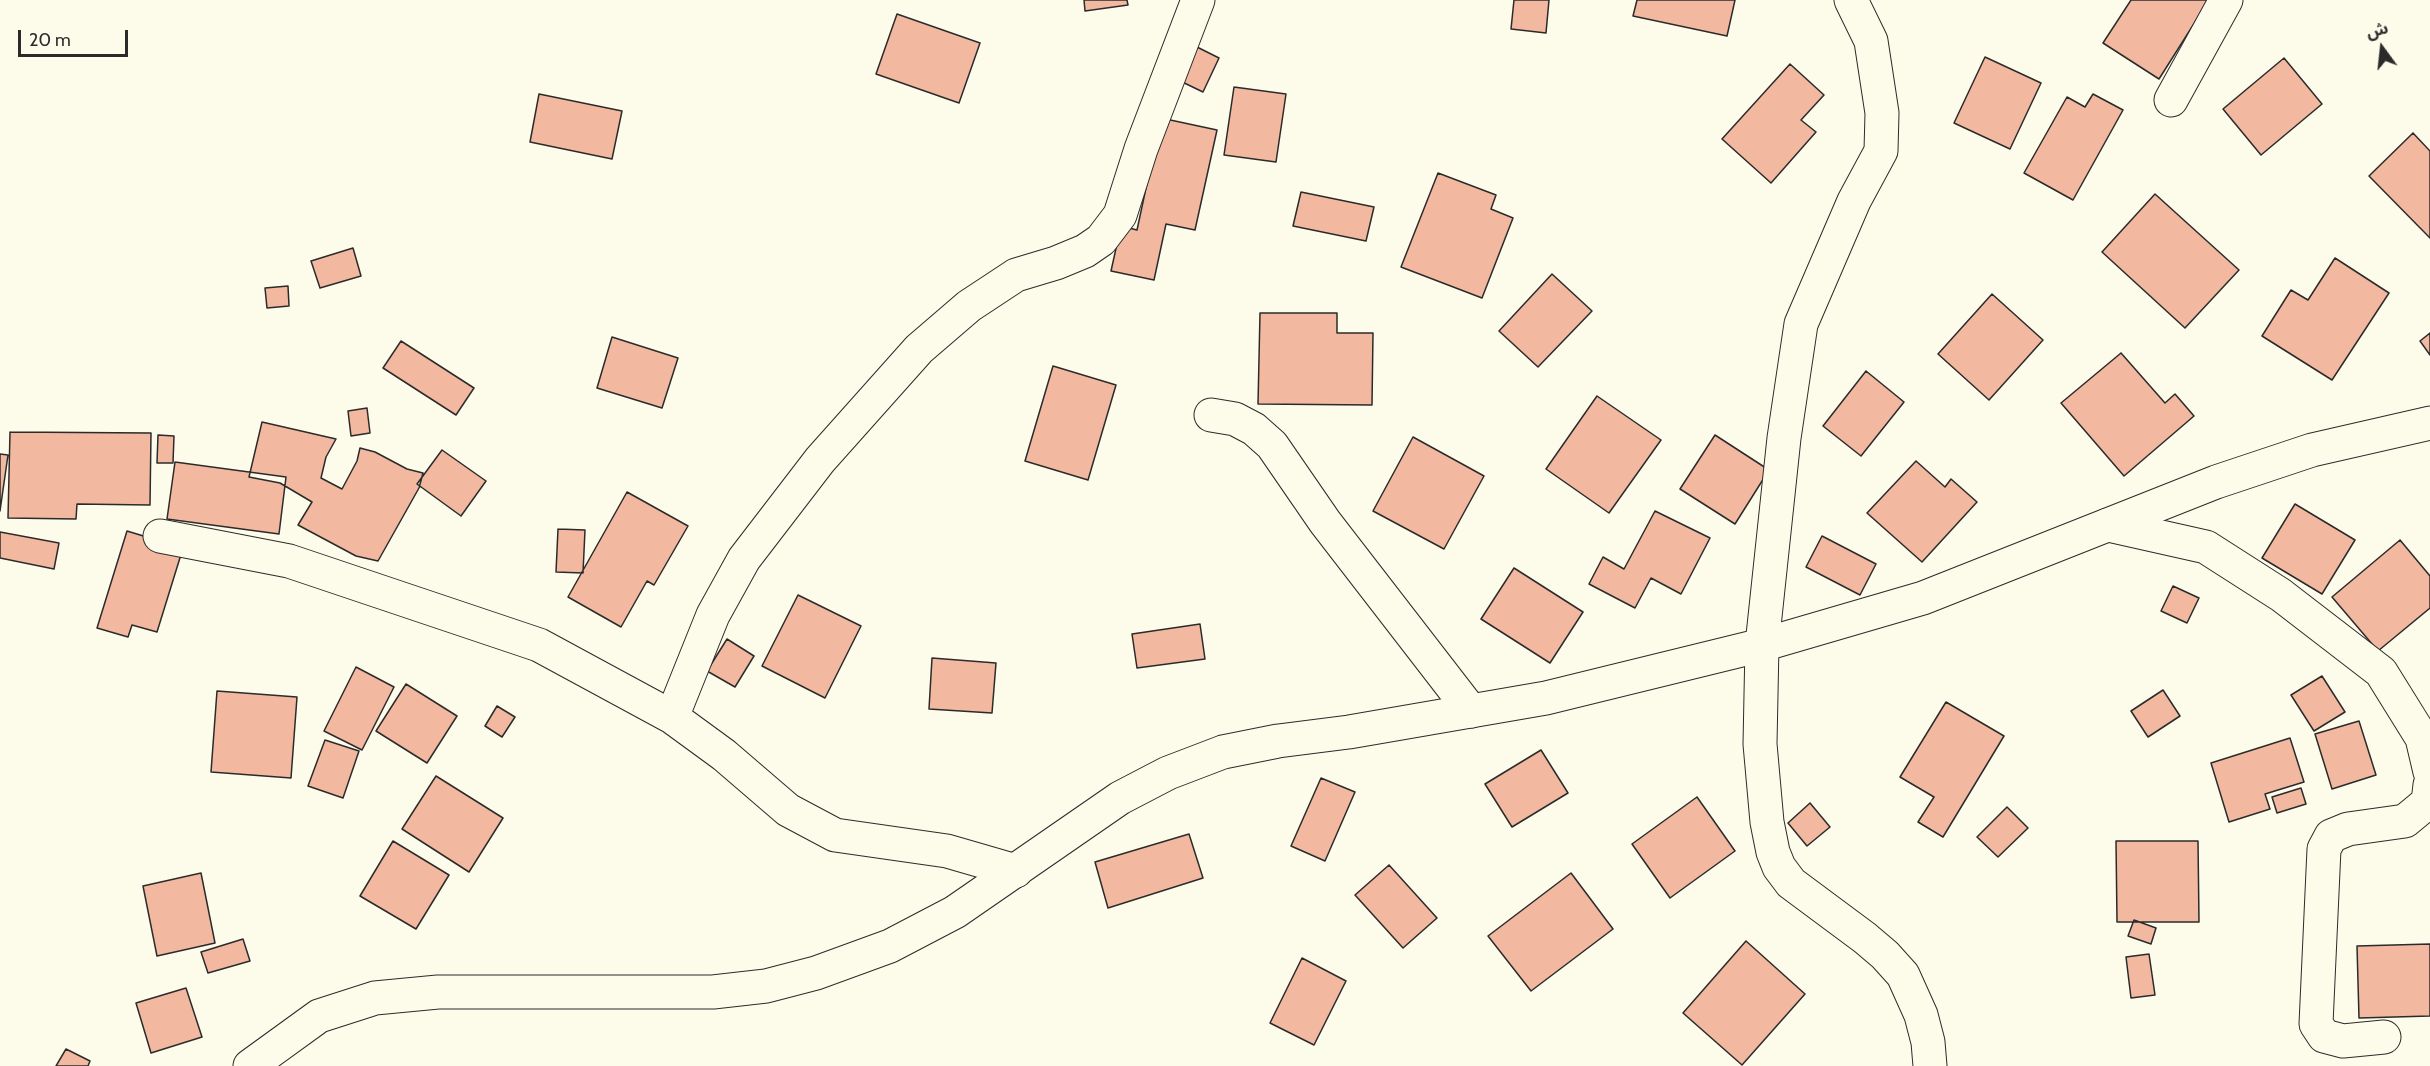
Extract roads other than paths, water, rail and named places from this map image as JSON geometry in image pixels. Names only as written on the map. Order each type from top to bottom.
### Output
[{"type":"street","points":[[672,717],[713,615],[744,559],[820,460],[911,357],[969,306],[1016,275],[1056,263],[1093,246],[1101,240],[1120,215],[1141,149],[1198,0]]},
{"type":"street","points":[[1851,0],[1871,41],[1882,113],[1881,151],[1854,201],[1802,324],[1784,438],[1762,645],[1760,744],[1767,822],[1773,852],[1779,867],[1791,884],[1864,938],[1904,975],[1921,1015],[1928,1042],[1930,1066]]},
{"type":"street","points":[[2171,100],[2226,0]]},
{"type":"street","points":[[1211,415],[1235,419],[1254,429],[1272,446],[1325,522],[1471,711]]},
{"type":"street","points":[[250,1066],[319,1017],[375,998],[438,992],[712,992],[766,986],[796,979],[890,946],[955,912],[1120,798],[1168,773],[1223,752],[1546,698],[1762,645],[1923,598],[2216,482],[2312,450],[2430,423]]},
{"type":"street","points":[[2108,525],[2206,547],[2280,595],[2372,665],[2381,672],[2422,738],[2430,772]]},
{"type":"street","points":[[160,536],[289,561],[539,645],[672,717],[724,755],[788,810],[836,835],[947,851],[1016,871]]},
{"type":"street","points":[[2384,1037],[2343,1041],[2324,1036],[2316,1024],[2324,849],[2331,836],[2348,829],[2405,821],[2428,802],[2430,785]]}]
